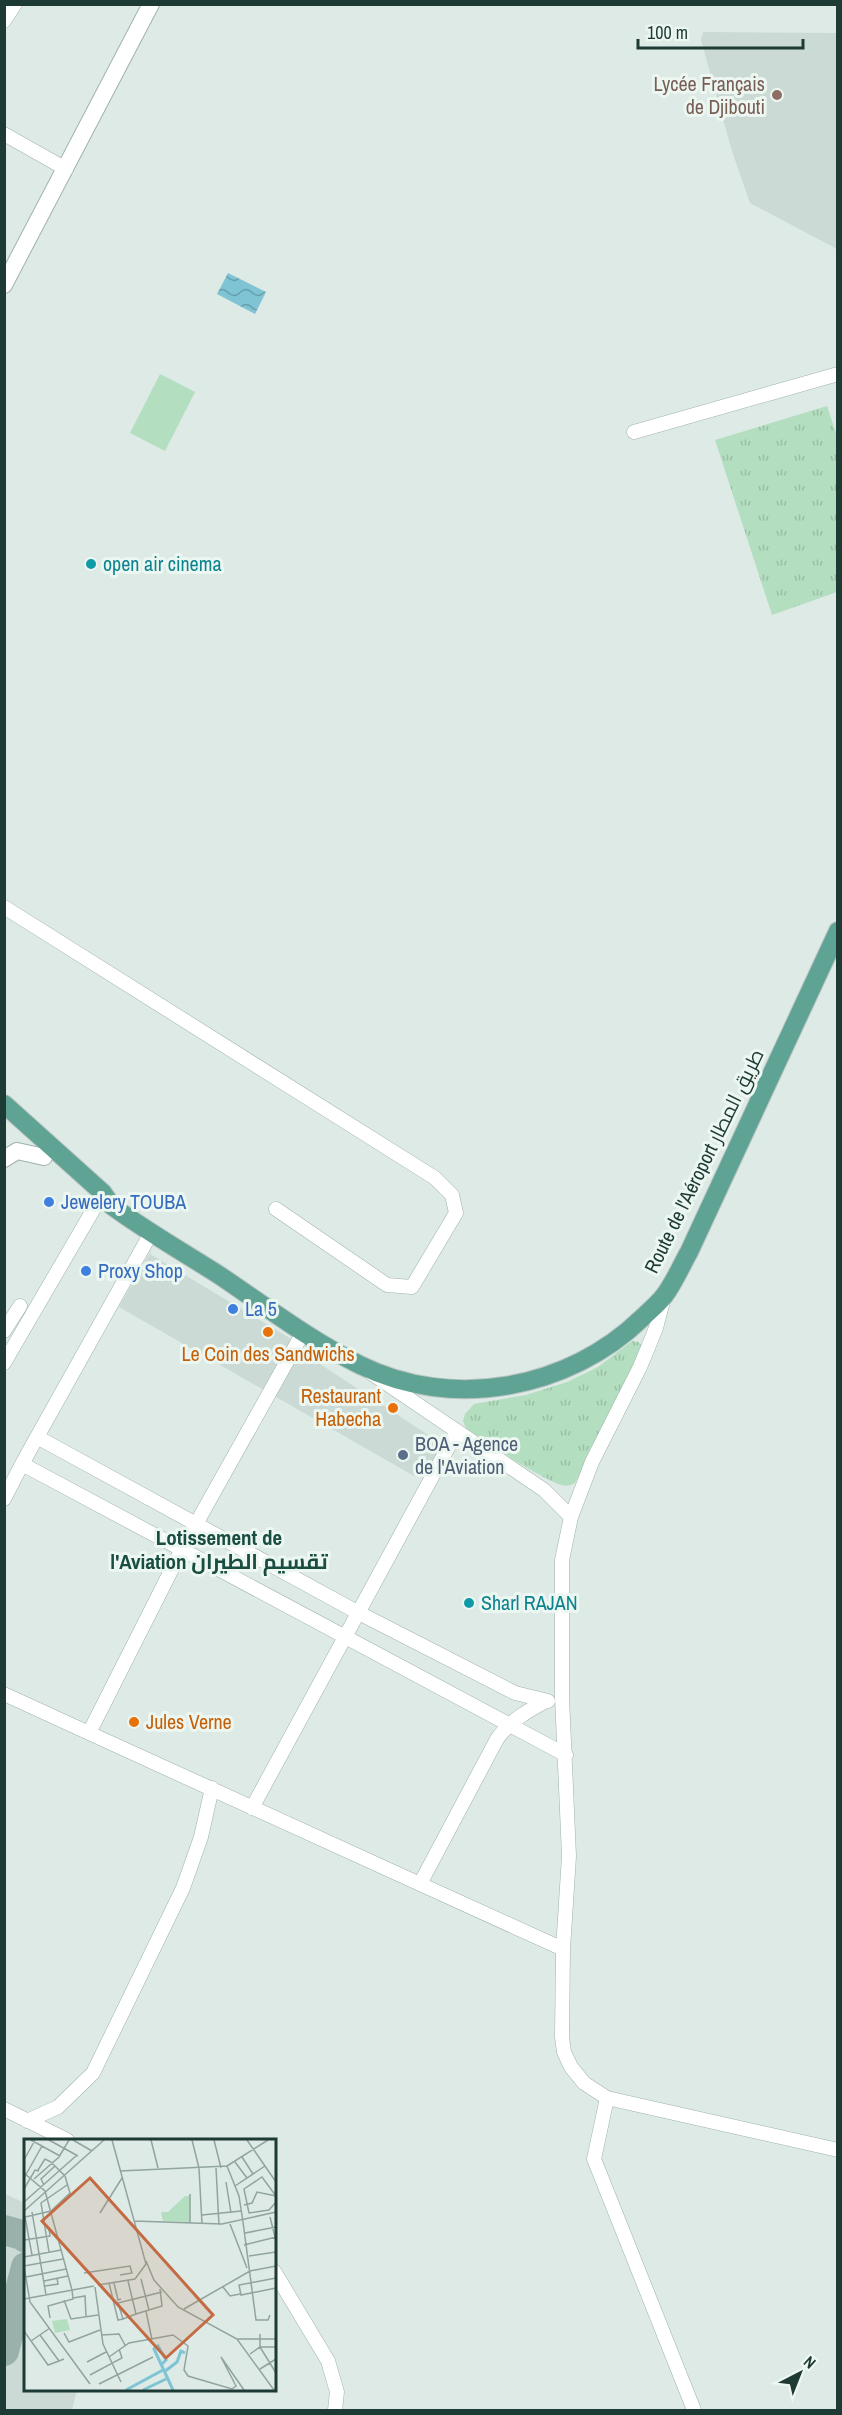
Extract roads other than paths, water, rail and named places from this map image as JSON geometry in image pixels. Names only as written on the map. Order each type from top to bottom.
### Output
[{"type":"main road","name":"Route de l'Aéroport طريق المطار","points":[[4,1121],[44,1158],[151,1233],[361,1366],[418,1384],[448,1389],[481,1390],[544,1378],[602,1350],[628,1331],[664,1297],[689,1252],[837,931]]},
{"type":"main road","name":"Route de l'Aéroport طريق المطار","points":[[4,1104],[104,1200]]},
{"type":"street","points":[[4,21],[15,4]]},
{"type":"street","points":[[4,285],[151,4]]},
{"type":"street","points":[[4,134],[66,170]]},
{"type":"street","points":[[634,432],[837,374]]},
{"type":"street","points":[[4,907],[435,1178],[452,1195],[456,1212],[412,1287],[387,1285],[276,1209]]},
{"type":"street","points":[[4,1159],[17,1151],[44,1158]]},
{"type":"street","points":[[4,1363],[104,1200]]},
{"type":"street","points":[[4,1499],[151,1233]]},
{"type":"street","points":[[664,1297],[656,1328],[640,1367],[592,1462],[571,1517],[562,1560],[562,1697],[569,1856],[563,1949],[564,2052],[584,2083],[607,2098],[837,2150]]},
{"type":"street","points":[[4,1331],[20,1306]]},
{"type":"street","points":[[89,1733],[182,1549],[303,1331]]},
{"type":"street","points":[[361,1366],[412,1403],[544,1490],[571,1517]]},
{"type":"street","points":[[252,1809],[457,1431]]},
{"type":"street","points":[[37,1437],[197,1522],[357,1612],[515,1693],[546,1701]]},
{"type":"street","points":[[22,1464],[566,1755]]},
{"type":"street","points":[[4,1695],[563,1949]]},
{"type":"street","points":[[420,1884],[497,1739],[508,1726],[546,1701],[562,1697]]},
{"type":"street","points":[[27,2121],[58,2107],[93,2073],[183,1888],[201,1838],[212,1788]]},
{"type":"street","points":[[607,2098],[594,2159],[694,2410]]},
{"type":"street","points":[[4,2109],[65,2139]]},
{"type":"street","points":[[276,2274],[328,2361],[337,2392],[335,2410]]},
{"type":"water","points":[[228,273],[266,292],[255,314],[217,294]]},
{"type":"place","name":"Lycée Français de Djibouti","points":[[777,95]]},
{"type":"place","name":"open air cinema","points":[[91,564]]},
{"type":"place","name":"Jewelery TOUBA","points":[[49,1202]]},
{"type":"place","name":"Proxy Shop","points":[[86,1271]]},
{"type":"place","name":"La 5","points":[[233,1309]]},
{"type":"place","name":"Le Coin des Sandwichs","points":[[268,1332]]},
{"type":"place","name":"Restaurant Habecha","points":[[393,1408]]},
{"type":"place","name":"BOA - Agence de l'Aviation","points":[[403,1455]]},
{"type":"place","name":"Sharl RAJAN","points":[[469,1603]]},
{"type":"place","name":"Jules Verne","points":[[134,1722]]},
{"type":"district","name":"Lotissement de l'Aviation تقسيم الطيران","points":[[219,1550]]}]
